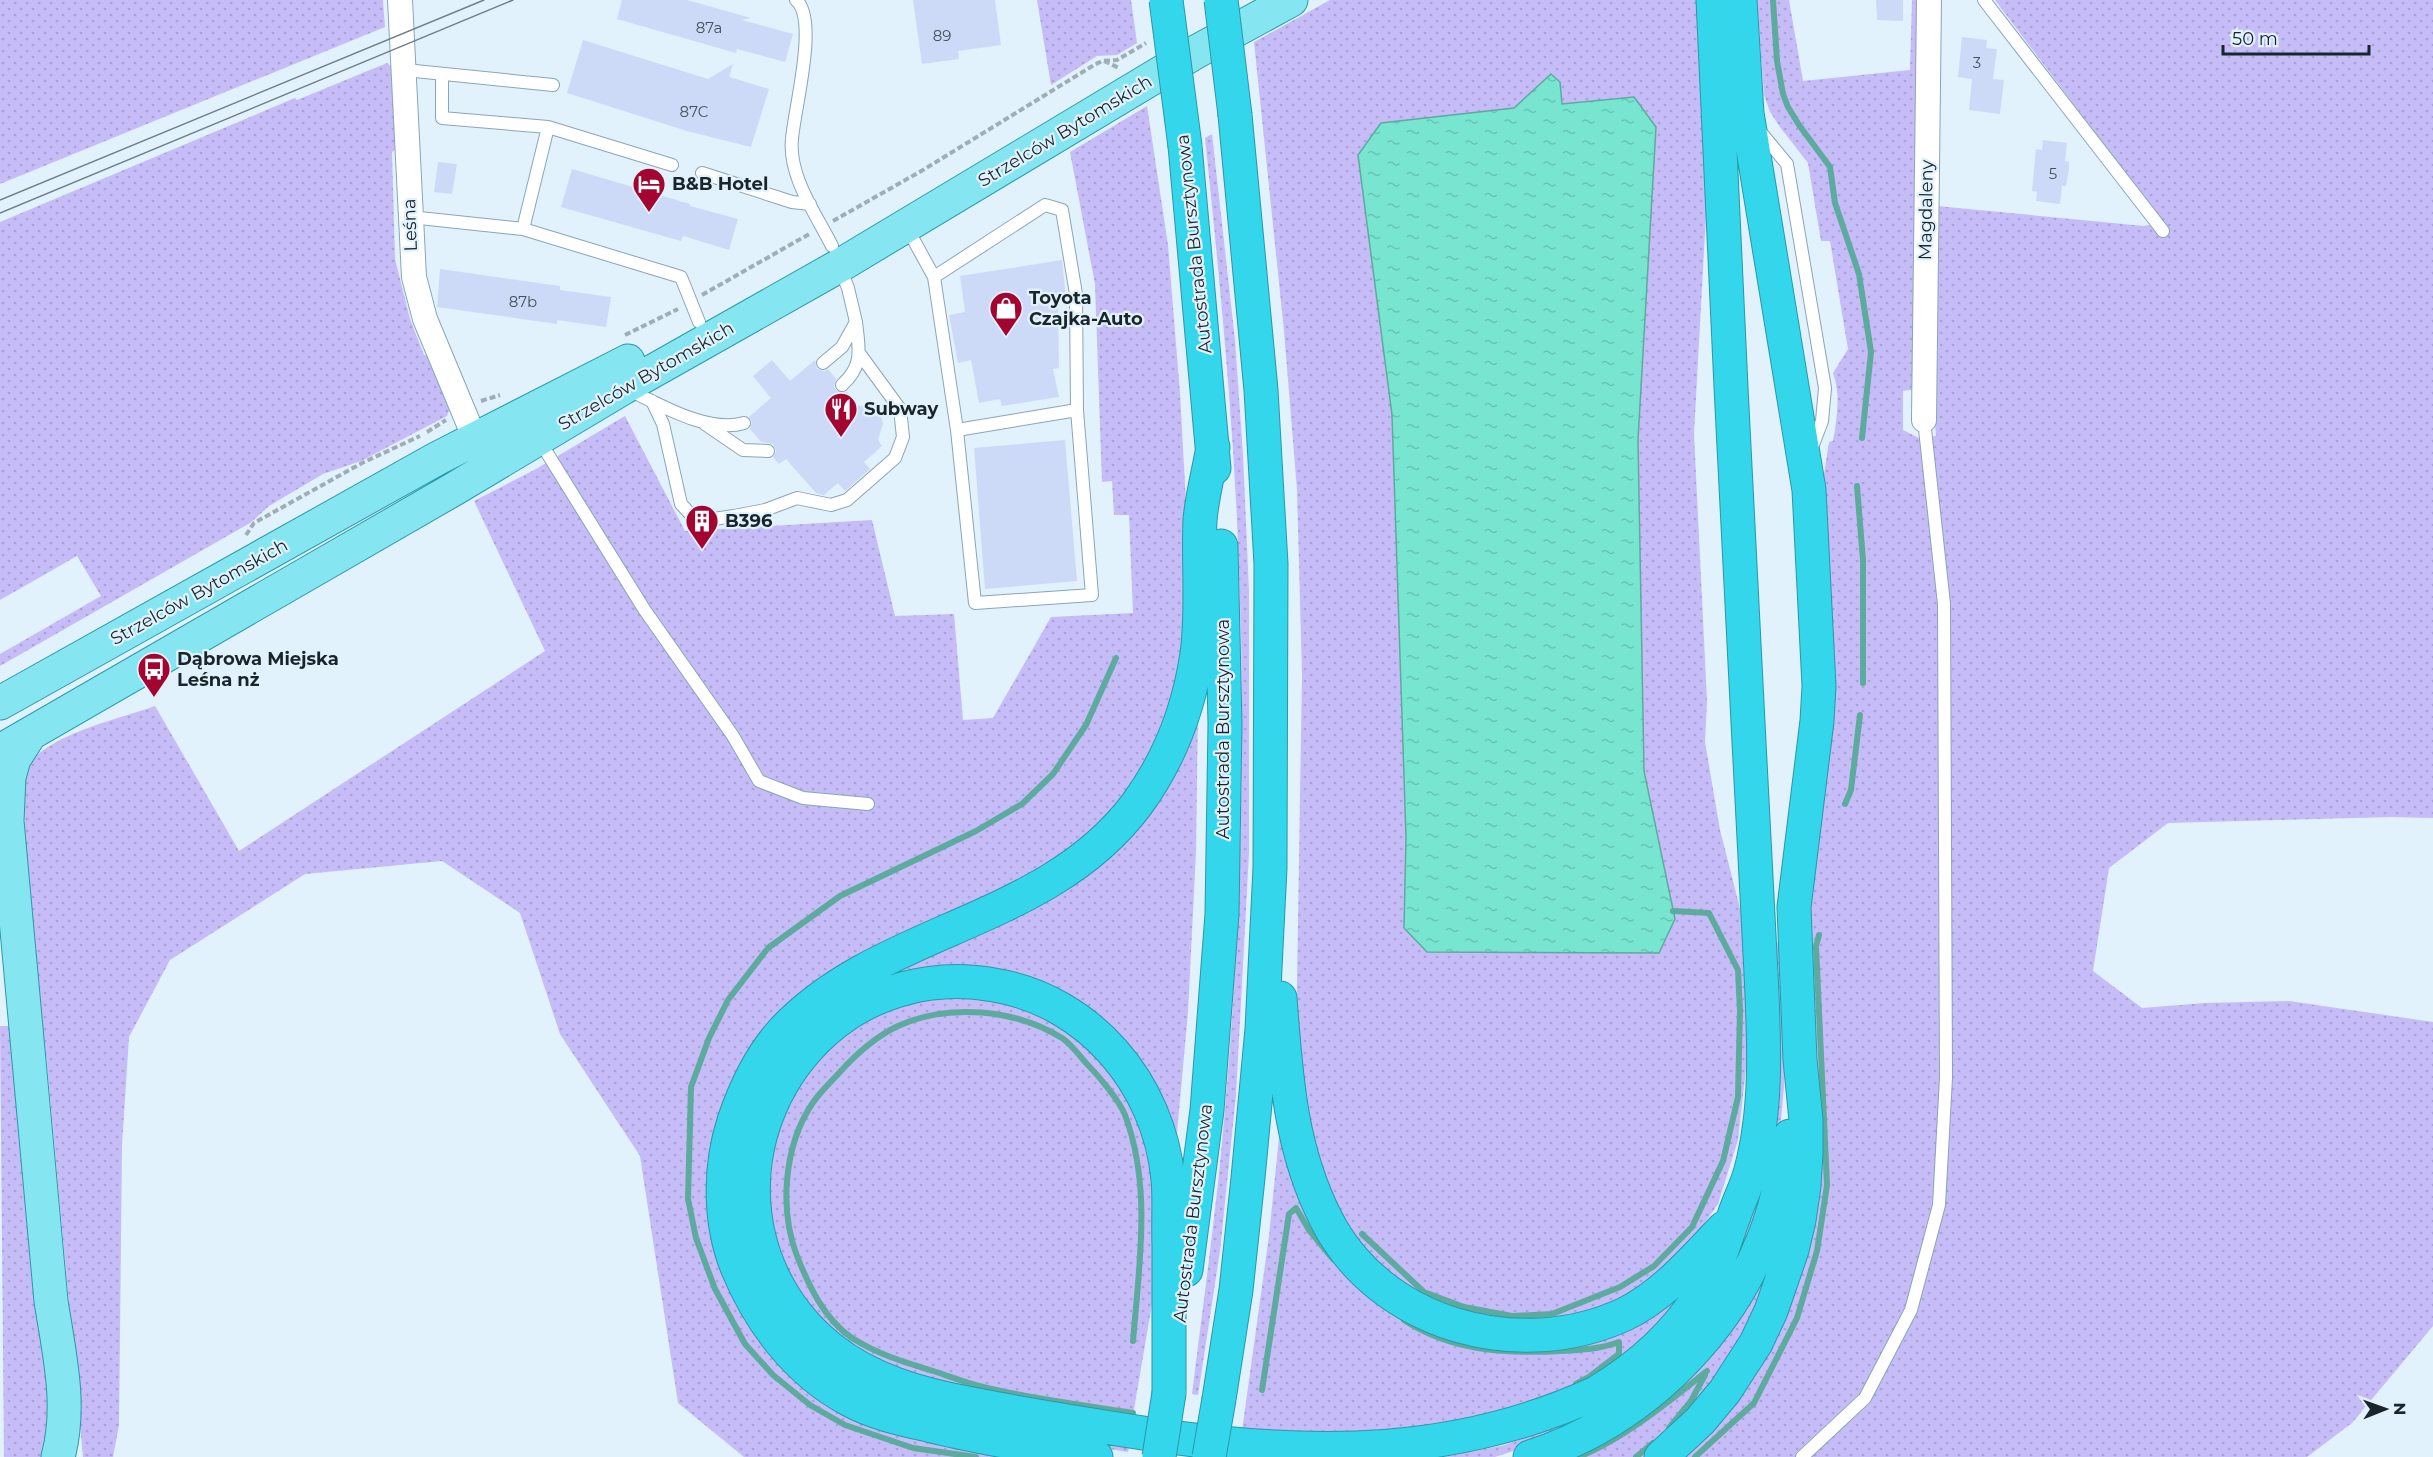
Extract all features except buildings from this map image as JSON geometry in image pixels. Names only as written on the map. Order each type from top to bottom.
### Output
[{"type":"highway","name":"Autostrada Bursztynowa","points":[[1159,1457],[1207,1110],[1222,914],[1225,724],[1221,558],[1213,447],[1185,146],[1166,0]]},
{"type":"highway","points":[[1209,1457],[1236,1290],[1249,1167],[1262,1029],[1270,868],[1271,564],[1262,390],[1221,0]]},
{"type":"highway","points":[[1169,1393],[1168,1177],[1156,1122],[1132,1074],[1105,1042],[1082,1021],[1057,1006],[1020,990],[984,982],[949,981],[889,992],[842,1018],[820,1035],[794,1066],[770,1106],[759,1142],[753,1174],[753,1202],[756,1228],[774,1278],[791,1309],[828,1347],[862,1370],[902,1388],[967,1403],[1245,1448],[1354,1456],[1399,1454],[1437,1449],[1488,1438],[1527,1427],[1560,1413],[1620,1378],[1651,1354],[1682,1320],[1702,1292],[1722,1255],[1732,1219],[1751,1173],[1761,1105],[1764,1037],[1713,0]]},
{"type":"highway","points":[[1661,1457],[1700,1421],[1756,1343],[1771,1311],[1792,1250],[1804,1186],[1806,1120],[1800,1060],[1794,907],[1817,721],[1819,686],[1809,490],[1747,113],[1740,0]]},
{"type":"highway","points":[[1095,1457],[964,1434],[892,1417],[850,1400],[809,1371],[769,1329],[746,1290],[735,1261],[727,1229],[724,1168],[729,1135],[748,1083],[761,1060],[782,1032],[813,1004],[833,989],[878,964],[980,919],[1050,882],[1094,850],[1136,805],[1168,751],[1188,700],[1197,651],[1200,518],[1213,447]]},
{"type":"highway","points":[[1270,868],[1285,1059],[1297,1143],[1313,1192],[1327,1221],[1362,1268],[1397,1298],[1440,1320],[1475,1331],[1519,1336],[1573,1331],[1626,1313],[1656,1294],[1680,1274],[1732,1219]]},
{"type":"highway","points":[[1530,1457],[1557,1448],[1617,1416],[1662,1383],[1681,1365],[1718,1321],[1750,1269],[1774,1209],[1791,1131],[1800,1060]]},
{"type":"main road","name":"Strzelców Bytomskich","points":[[0,751],[448,494],[623,388],[831,246],[1114,65],[1243,0]]},
{"type":"main road","name":"Strzelców Bytomskich","points":[[11,697],[475,439],[612,370],[695,312],[831,246],[906,226],[1186,58],[1291,0]]},
{"type":"main road","points":[[0,716],[11,697]]},
{"type":"main road","points":[[30,734],[14,759],[4,815],[51,1301],[63,1378],[64,1425],[58,1457]]},
{"type":"street","name":"Leśna","points":[[400,0],[405,70],[412,267],[426,319],[475,439]]},
{"type":"street","name":"Magdaleny","points":[[1924,420],[1929,0]]},
{"type":"street","points":[[64,1404],[71,1457]]},
{"type":"lane","points":[[796,0],[800,3],[808,32],[791,141],[793,163],[848,288],[856,322],[859,353],[854,374],[842,385]]},
{"type":"lane","points":[[1984,0],[2163,231]]},
{"type":"lane","points":[[405,70],[553,85]]},
{"type":"lane","points":[[442,74],[442,118],[548,127],[672,165]]},
{"type":"lane","points":[[523,229],[548,127]]},
{"type":"lane","points":[[702,173],[792,201],[810,204]]},
{"type":"lane","points":[[906,226],[934,277],[957,430],[975,603],[1092,595],[1077,410],[1076,294],[1062,210],[1046,205],[934,277]]},
{"type":"lane","points":[[410,217],[523,229],[681,277],[695,312]]},
{"type":"lane","points":[[823,363],[842,347],[856,322]]},
{"type":"lane","points":[[652,401],[663,424],[681,504],[692,516],[707,520],[734,516],[765,510],[797,498],[831,505],[847,501],[895,458],[903,436],[900,409],[859,353]]},
{"type":"lane","points":[[623,388],[704,423],[743,450],[768,451]]},
{"type":"lane","points":[[957,430],[1077,410]]},
{"type":"lane","points":[[1802,1457],[1865,1398],[1911,1310],[1939,1205],[1946,1078],[1944,604],[1924,420]]},
{"type":"lane","points":[[704,423],[737,425],[744,423]]},
{"type":"lane","points":[[538,439],[644,609],[733,736],[759,781],[803,798],[868,804]]},
{"type":"path","points":[[617,339],[695,312],[831,246],[923,170],[1094,65],[1114,65]]},
{"type":"path","points":[[254,523],[362,464],[426,433],[462,408],[505,393]]},
{"type":"shaded area","points":[[0,0],[383,0],[385,27],[0,184]]},
{"type":"shaded area","points":[[1037,0],[1131,0],[1137,43],[1117,55],[1097,56],[1051,85]]},
{"type":"shaded area","points":[[1330,0],[1702,0],[1709,160],[1694,434],[1707,701],[1705,742],[1720,830],[1743,920],[1749,1041],[1738,1140],[1718,1204],[1681,1257],[1634,1296],[1577,1317],[1532,1326],[1484,1320],[1404,1287],[1346,1231],[1304,1124],[1296,1046],[1302,674],[1297,490],[1284,331],[1254,42]],"holes":[[[1560,82],[1561,104],[1634,97],[1656,128],[1638,440],[1644,771],[1675,919],[1404,927],[1406,837],[1392,415],[1358,155],[1381,123],[1514,108]]]},
{"type":"shaded area","points":[[1757,0],[1789,0],[1803,81],[1910,70],[1912,0],[1921,0],[1916,389],[1903,391],[1903,430],[1919,438],[1936,436],[1933,399],[1937,206],[2144,226],[2153,224],[2162,238],[2170,232],[1995,0],[2433,0],[2433,818],[2168,823],[2109,868],[2093,971],[2142,1008],[2205,1003],[2289,1001],[2433,1022],[2433,1326],[2352,1423],[2307,1457],[1679,1457],[1749,1376],[1818,1087],[1809,917],[1823,481],[1829,442],[1833,441],[1837,415],[1838,398],[1833,373],[1848,349],[1830,241],[1821,241],[1808,163],[1770,112],[1764,95]]},
{"type":"shaded area","points":[[387,63],[398,72],[401,146],[392,152],[395,259],[410,319],[424,355],[431,356],[450,407],[447,416],[361,461],[323,474],[269,506],[250,523],[0,666],[0,654],[101,596],[77,556],[0,600],[0,222],[295,98],[297,100]]},
{"type":"shaded area","points":[[1147,106],[1168,245],[1186,503],[1186,635],[1173,703],[1146,764],[1121,801],[1089,838],[1051,867],[808,991],[731,1281],[1025,1457],[744,1457],[678,1403],[640,1156],[560,1034],[520,913],[442,861],[305,874],[170,960],[129,1037],[122,1145],[119,1425],[113,1457],[83,1457],[47,1064],[20,824],[25,822],[23,788],[28,767],[50,746],[67,737],[155,706],[239,851],[545,651],[474,501],[536,469],[625,416],[685,531],[872,520],[895,616],[954,614],[963,720],[993,718],[1051,617],[1133,613],[1129,515],[1114,515],[1112,481],[1102,482],[1095,284],[1070,152]]},
{"type":"shaded area","points":[[1212,134],[1235,340],[1243,455],[1249,591],[1249,853],[1236,1095],[1220,1251],[1198,1395],[1192,1394],[1219,1174],[1236,959],[1242,743],[1242,671],[1235,484],[1222,310],[1205,138]]},
{"type":"shaded area","points":[[1194,708],[1198,710],[1196,852],[1188,1012],[1176,1144],[1155,1092],[1122,1045],[1104,1027],[1075,1005],[1043,988],[1009,976],[976,972],[901,982],[856,1001],[817,1029],[785,1064],[762,1106],[748,1152],[745,1201],[754,1251],[771,1292],[782,1310],[794,1327],[824,1356],[861,1381],[905,1399],[1130,1442],[1128,1452],[952,1422],[905,1410],[875,1398],[833,1374],[795,1341],[765,1302],[753,1280],[740,1237],[736,1175],[742,1134],[756,1095],[786,1046],[810,1021],[839,998],[905,962],[1045,898],[1082,873],[1116,840],[1144,806],[1176,750]]},
{"type":"shaded area","points":[[1782,942],[1785,1014],[1784,1086],[1778,1155],[1762,1216],[1681,1350],[1552,1438],[1495,1457],[1444,1457],[1505,1445],[1554,1425],[1733,1259],[1774,943]]},
{"type":"shaded area","points":[[955,993],[1020,1005],[1085,1041],[1137,1108],[1155,1164],[1153,1298],[1132,1421],[899,1373],[852,1351],[797,1294],[767,1213],[776,1133],[807,1071],[854,1026],[915,998]]},
{"type":"shaded area","points":[[0,1026],[16,1026],[51,1410],[45,1457],[4,1457]]},
{"type":"shaded area","points":[[1281,1117],[1337,1254],[1530,1344],[1700,1267],[1657,1331],[1588,1386],[1496,1426],[1241,1438],[1269,1236]]},
{"type":"shaded area","points":[[1783,1246],[1737,1354],[1647,1457],[1558,1457]]},
{"type":"water","points":[[1551,74],[1560,82],[1562,104],[1634,97],[1656,127],[1638,440],[1644,771],[1675,919],[1659,953],[1427,952],[1404,928],[1406,837],[1392,415],[1358,155],[1381,123],[1514,108]]},
{"type":"waterway","points":[[1773,0],[1777,61],[1783,94],[1799,125],[1830,167],[1835,203],[1859,274],[1871,352],[1862,438]]},
{"type":"waterway","points":[[1857,486],[1863,560],[1863,683]]},
{"type":"waterway","points":[[976,1457],[913,1448],[845,1425],[810,1405],[773,1375],[745,1344],[715,1289],[696,1238],[688,1199],[691,1087],[709,1038],[728,1000],[768,948],[840,896],[976,831],[1022,804],[1053,774],[1086,725],[1116,658]]},
{"type":"waterway","points":[[1845,804],[1851,790],[1860,715]]},
{"type":"waterway","points":[[1362,1234],[1424,1292],[1464,1307],[1512,1316],[1552,1314],[1620,1287],[1654,1266],[1692,1227],[1723,1161],[1738,1097],[1740,1010],[1738,970],[1709,913],[1673,911]]},
{"type":"waterway","points":[[1695,1457],[1754,1403],[1797,1318],[1817,1251],[1827,1185],[1816,946],[1819,935]]},
{"type":"waterway","points":[[1133,1341],[1140,1256],[1141,1198],[1133,1142],[1125,1115],[1118,1102],[1065,1040],[1044,1028],[1003,1015],[981,1012],[939,1014],[898,1026],[881,1035],[866,1046],[821,1092],[795,1139],[790,1158],[786,1198],[791,1238],[797,1256],[818,1301],[833,1321],[861,1344],[881,1353],[977,1385],[1039,1398],[1133,1413]]},
{"type":"waterway","points":[[1262,1390],[1289,1214],[1296,1208],[1309,1230],[1333,1259]]},
{"type":"waterway","points":[[1404,1320],[1441,1338],[1499,1351],[1575,1350],[1598,1348],[1619,1342],[1619,1354],[1576,1384]]},
{"type":"waterway","points":[[1578,1457],[1628,1430],[1662,1407],[1707,1371]]},
{"type":"waterway","points":[[1669,1428],[1691,1401],[1705,1375]]},
{"type":"waterway","points":[[1636,1457],[1653,1443]]},
{"type":"tram line","points":[[0,200],[484,0]]},
{"type":"tram line","points":[[0,213],[513,0]]},
{"type":"place","name":"B&B Hotel","points":[[649,213]]},
{"type":"place","name":"Toyota Czajka-Auto","points":[[1006,337]]},
{"type":"place","name":"Subway","points":[[841,438]]},
{"type":"place","name":"B396","points":[[702,550]]},
{"type":"place","name":"Dąbrowa Miejska Leśna nż","points":[[154,698]]}]
